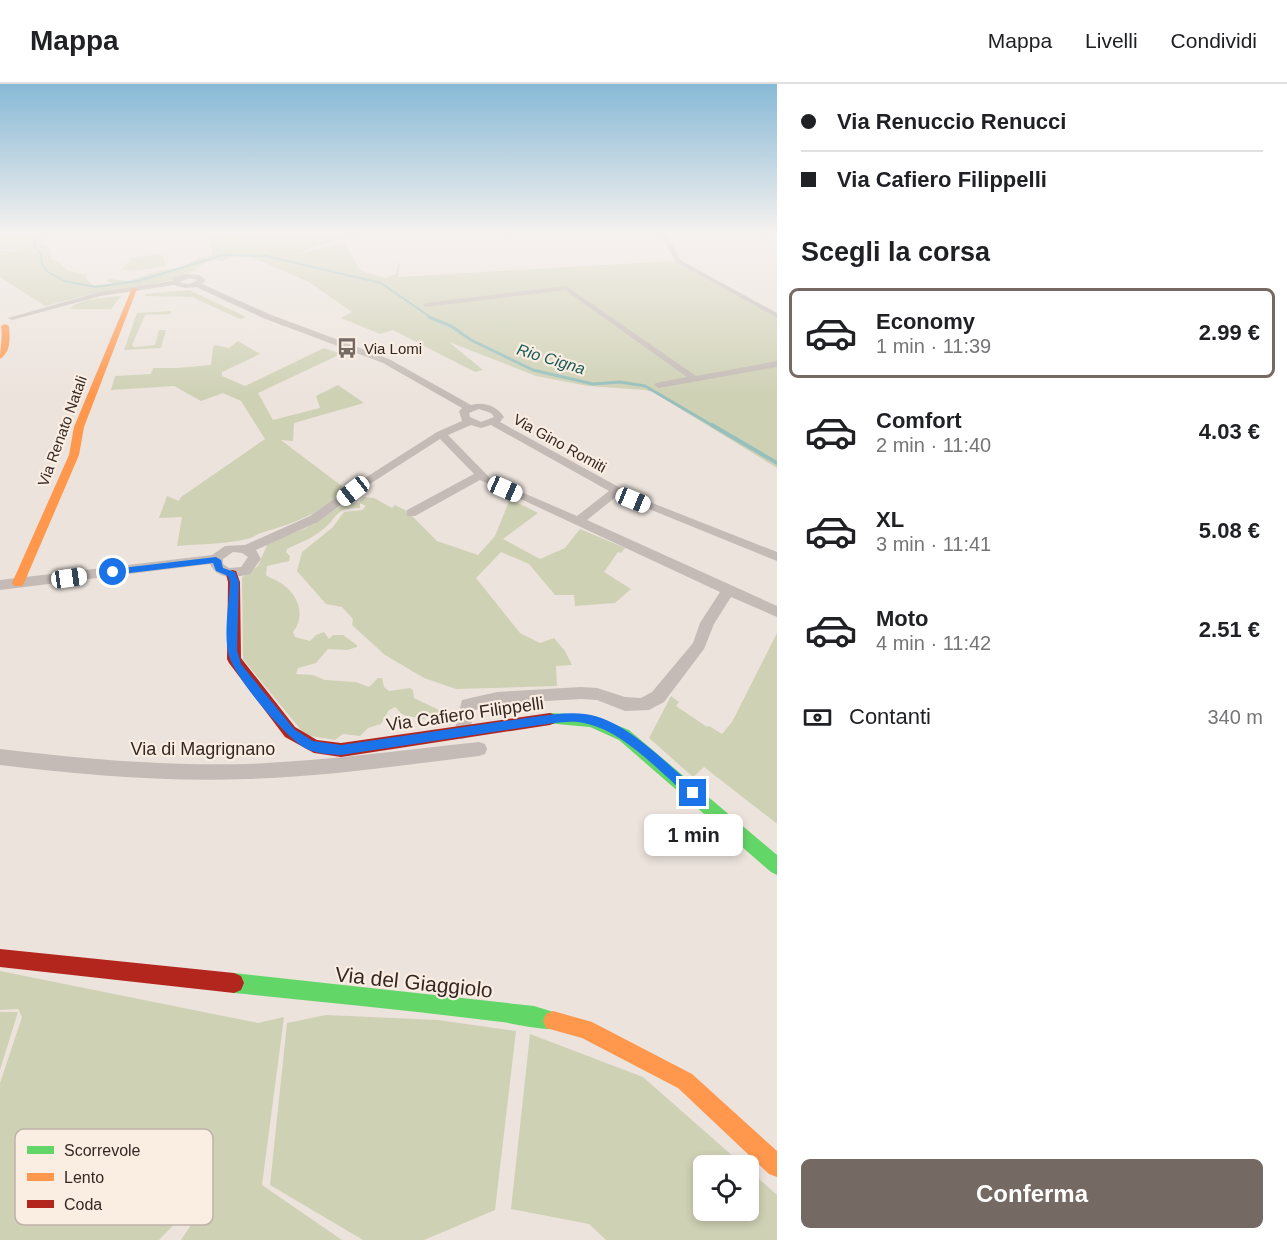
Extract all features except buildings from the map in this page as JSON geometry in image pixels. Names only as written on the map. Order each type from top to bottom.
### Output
[{"type":"street","points":[[0,357],[7,342],[4,322],[91,297],[148,287]]},
{"type":"street","points":[[202,287],[266,316],[386,360],[469,408]]},
{"type":"street","points":[[725,287],[777,316]]},
{"type":"street","points":[[426,305],[566,288],[695,379]]},
{"type":"street","name":"Via Renato Natali","points":[[18,583],[74,455],[79,427],[134,289]]},
{"type":"street","points":[[659,385],[777,364]]},
{"type":"street","points":[[0,585],[216,560],[228,549],[246,549],[314,519],[358,487],[441,434],[469,422],[481,425],[494,423],[499,417],[495,411],[485,406],[469,408],[463,413],[469,422]]},
{"type":"street","name":"Via Gino Romiti","points":[[494,423],[615,492],[777,557]]},
{"type":"street","points":[[441,434],[486,482],[578,521],[777,612]]},
{"type":"street","points":[[411,513],[480,476]]},
{"type":"street","points":[[578,521],[615,492]]},
{"type":"street","points":[[216,560],[219,569],[232,574],[245,571],[254,563],[254,555],[246,549]]},
{"type":"street","name":"Via Cafiero Filippelli","points":[[232,574],[234,582],[234,659],[290,732],[302,741],[321,749],[341,750],[565,718],[586,718],[604,724],[624,735],[777,866]]},
{"type":"street","points":[[462,732],[468,705],[497,698],[580,693],[597,694],[625,704],[643,705],[658,697],[699,645],[707,623],[728,591]]},
{"type":"street","name":"Via di Magrignano","points":[[0,757],[82,768],[215,772],[313,767],[478,749]]},
{"type":"street","name":"Via del Giaggiolo","points":[[0,958],[534,1016],[585,1029],[685,1081],[777,1166]]},
{"type":"green space","points":[[15,287],[135,287],[88,295],[45,306]]},
{"type":"green space","points":[[316,287],[721,287],[777,318],[777,468],[653,392],[588,386],[536,376],[449,342],[483,370],[475,372],[393,330],[380,334],[341,318],[352,312]]},
{"type":"green space","points":[[189,290],[246,317],[240,319],[192,297],[145,296],[146,294]]},
{"type":"green space","points":[[121,296],[111,309],[70,309],[86,301]]},
{"type":"green space","points":[[171,311],[170,314],[145,315],[132,345],[134,347],[155,345],[159,330],[166,330],[161,348],[124,350],[137,313]]},
{"type":"green space","points":[[238,341],[260,354],[222,372],[222,376],[245,386],[324,348],[341,354],[258,393],[273,420],[320,408],[316,396],[338,385],[364,403],[294,423],[293,441],[281,440],[343,487],[329,503],[308,516],[249,538],[221,543],[177,546],[182,517],[159,518],[167,496],[179,501],[181,497],[265,439],[241,401],[223,393],[201,401],[174,386],[111,390],[115,376],[151,374],[153,368],[211,365],[215,345],[229,348]]},
{"type":"green space","points":[[363,497],[374,498],[392,508],[395,505],[407,511],[437,541],[478,555],[495,536],[510,499],[538,513],[503,539],[540,559],[565,548],[580,529],[625,548],[621,553],[618,552],[604,572],[631,589],[615,603],[575,606],[574,595],[555,595],[529,564],[501,552],[476,578],[520,633],[540,643],[554,638],[565,651],[572,665],[556,666],[557,686],[456,689],[424,678],[385,655],[352,625],[353,619],[342,607],[326,604],[297,571],[302,552],[333,527],[344,512],[362,510],[366,506],[360,503],[360,508],[340,512],[317,534],[287,549],[286,552],[290,556],[289,561],[267,566],[266,575],[285,586],[298,604],[299,618],[293,632],[295,637],[310,641],[316,635],[324,632],[329,639],[333,635],[343,635],[357,645],[347,650],[328,649],[316,663],[298,668],[296,674],[313,675],[325,680],[356,682],[369,687],[378,678],[382,678],[384,687],[389,691],[410,688],[413,690],[414,698],[439,710],[441,716],[436,720],[408,716],[395,707],[389,710],[381,724],[368,728],[360,736],[343,734],[335,740],[305,735],[243,659],[242,577],[258,566],[268,543],[307,528],[339,507],[359,503]]},
{"type":"green space","points":[[777,633],[776,823],[704,767],[693,777],[649,738],[671,696],[679,702],[676,706],[707,727],[722,734],[732,722]]},
{"type":"green space","points":[[0,971],[258,1023],[284,1017],[262,1185],[342,1240],[181,1240],[191,1225],[213,1225],[213,1129],[15,1129],[15,1225],[173,1225],[159,1240],[0,1240],[0,1083],[22,1017],[18,1009],[0,1010]]},
{"type":"green space","points":[[0,1012],[18,1012],[0,1070]]},
{"type":"green space","points":[[326,1015],[438,1020],[516,1031],[495,1210],[424,1240],[363,1240],[270,1185],[287,1023]]},
{"type":"green space","points":[[530,1034],[643,1077],[732,1155],[693,1155],[693,1221],[759,1221],[759,1179],[777,1195],[777,1240],[606,1240],[589,1224],[511,1209]]},
{"type":"waterway","name":"Rio Cigna","points":[[387,287],[432,318]]},
{"type":"waterway","name":"Rio Cigna","points":[[432,318],[533,370],[593,384],[620,382],[645,386],[715,427]]},
{"type":"waterway","name":"Rio Cigna","points":[[712,425],[777,463]]},
{"type":"traffic: fast","points":[[550,719],[591,721],[624,735],[777,866]]},
{"type":"traffic: fast","points":[[234,983],[426,1003],[534,1016],[553,1021]]},
{"type":"traffic: slow","points":[[18,583],[74,455],[79,427],[134,289]]},
{"type":"traffic: slow","points":[[0,357],[7,342],[5,326]]},
{"type":"traffic: slow","points":[[553,1021],[585,1029],[685,1081],[777,1166]]},
{"type":"traffic: jam","points":[[232,574],[234,582],[234,659],[290,732],[314,746],[341,750],[550,719]]},
{"type":"traffic: jam","points":[[0,958],[234,983]]},
{"type":"place","name":"Via Lomi","points":[[347,348]]},
{"type":"route","points":[[113,572],[216,560],[216,566],[222,572],[232,574],[234,582],[232,650],[236,665],[290,732],[310,745],[321,749],[341,750],[533,721],[586,718],[613,728],[624,735],[693,793]]}]
